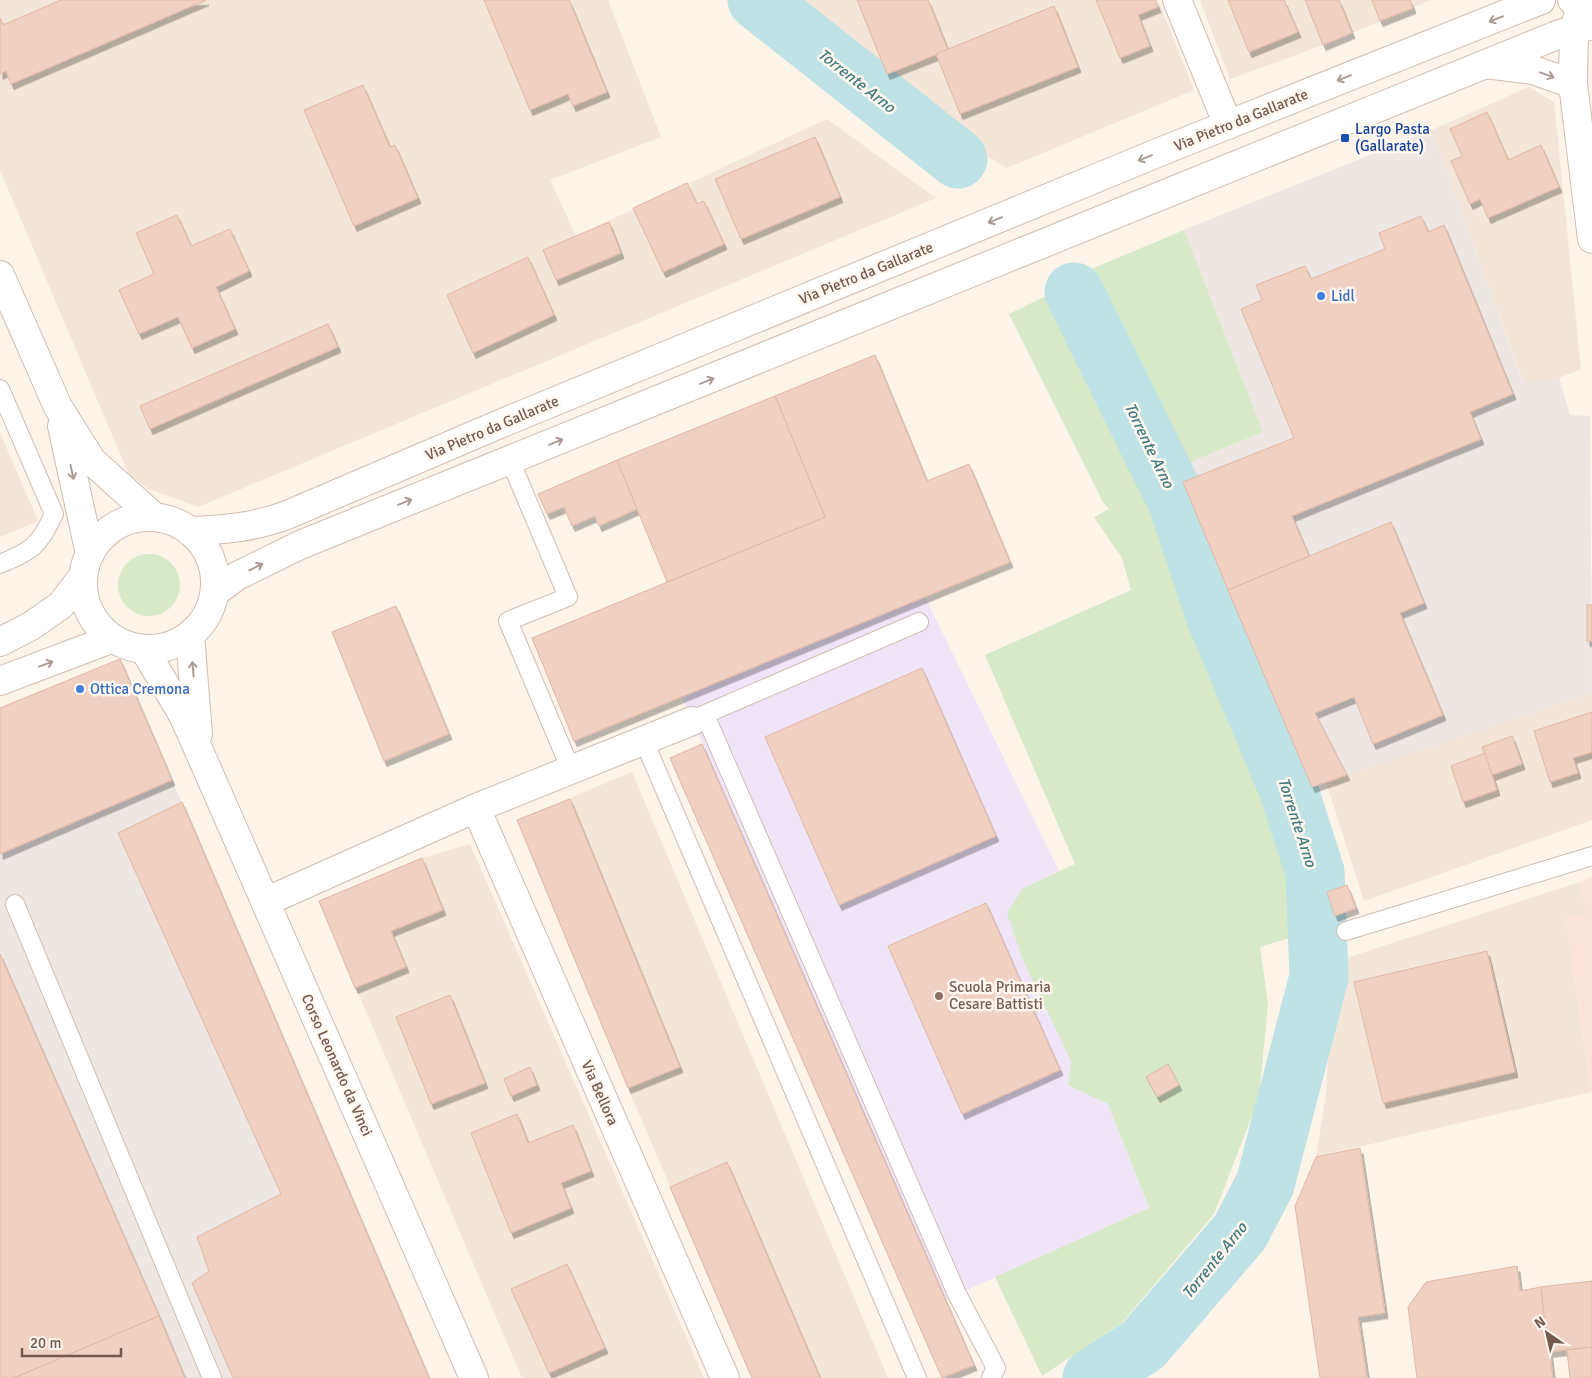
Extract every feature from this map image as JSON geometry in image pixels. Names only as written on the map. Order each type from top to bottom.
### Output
[{"type":"street","points":[[1177,0],[1228,125]]},
{"type":"street","name":"Via Pietro da Gallarate","points":[[189,531],[226,530],[269,522],[287,515],[522,415],[1228,125],[1541,0]]},
{"type":"street","points":[[215,592],[237,576],[300,545],[1486,64],[1582,16]]},
{"type":"street","points":[[1582,16],[1573,84],[1592,239]]},
{"type":"street","points":[[1573,84],[1592,55]]},
{"type":"street","points":[[1486,64],[1533,70],[1573,84]]},
{"type":"street","points":[[0,275],[58,407],[92,461],[154,517]]},
{"type":"street","points":[[0,642],[31,626],[61,605],[86,565],[104,535],[125,522],[154,517],[168,520],[189,531],[208,554],[213,569],[215,592],[205,619],[190,636],[170,647],[133,648],[111,639],[88,611],[86,565],[58,407]]},
{"type":"street","name":"Corso Leonardo da Vinci","points":[[190,636],[200,753]]},
{"type":"street","points":[[0,681],[111,639]]},
{"type":"street","name":"Corso Leonardo da Vinci","points":[[144,649],[183,715],[474,1378]]},
{"type":"street","points":[[266,902],[476,808],[644,742],[698,718]]},
{"type":"street","name":"Via Bellora","points":[[476,808],[725,1378]]},
{"type":"lane","points":[[0,389],[54,514],[43,537],[26,554],[0,564]]},
{"type":"lane","points":[[510,460],[568,597],[508,622],[571,770]]},
{"type":"lane","points":[[919,622],[698,718],[957,1294],[996,1368],[991,1378]]},
{"type":"lane","points":[[644,742],[917,1378]]},
{"type":"lane","points":[[1346,931],[1592,856]]},
{"type":"lane","points":[[15,904],[212,1378]]},
{"type":"shaded area","points":[[0,0],[608,0],[661,137],[550,180],[576,236],[827,119],[936,198],[198,507],[149,489],[129,475],[0,170]]},
{"type":"shaded area","points":[[781,0],[1158,0],[1194,90],[1007,168],[933,124],[853,69]]},
{"type":"shaded area","points":[[1200,0],[1431,0],[1323,45],[1230,79]]},
{"type":"shaded area","points":[[1529,87],[1554,102],[1581,369],[1559,378],[1524,384],[1432,130]]},
{"type":"shaded area","points":[[1432,130],[1523,383],[1559,378],[1570,415],[1590,416],[1592,693],[1312,787],[1176,468],[1263,432],[1184,230]]},
{"type":"shaded area","points":[[0,433],[38,521],[0,537]]},
{"type":"shaded area","name":"Scuola Primaria Cesare Battisti","points":[[925,597],[1059,871],[1023,888],[1149,1208],[945,1300],[682,697]]},
{"type":"shaded area","points":[[120,659],[429,1378],[0,1378],[0,708]]},
{"type":"shaded area","points":[[1592,693],[1592,820],[1364,901],[1326,782]]},
{"type":"shaded area","points":[[632,772],[888,1378],[752,1378],[628,1088],[517,820]]},
{"type":"shaded area","points":[[470,844],[704,1378],[522,1378],[319,901],[422,858]]},
{"type":"shaded area","points":[[1592,877],[1592,1096],[1566,918],[1587,915],[1580,882]]},
{"type":"shaded area","points":[[1580,882],[1587,915],[1566,918],[1591,1092],[1316,1157],[1326,1093],[1334,962]]},
{"type":"green space","points":[[1184,230],[1263,432],[1176,468],[1089,270]]},
{"type":"green space","points":[[1052,293],[1150,487],[1221,687],[1276,816],[1299,935],[1260,947],[1268,1004],[1259,1098],[1214,1214],[1122,1323],[1042,1376],[995,1277],[1149,1208],[1108,1104],[1068,1085],[1071,1061],[1022,958],[1007,913],[1023,888],[1075,864],[985,655],[1131,590],[1122,558],[1094,517],[1109,509],[1103,502],[1009,314]]},
{"type":"green space","points":[[149,554],[161,556],[171,563],[178,573],[180,585],[178,597],[171,607],[161,614],[149,616],[137,614],[127,607],[120,597],[118,585],[120,573],[127,563],[137,556]]},
{"type":"building","points":[[61,0],[206,0],[11,84],[6,71],[0,74],[0,18],[3,25]]},
{"type":"building","points":[[484,0],[569,0],[607,92],[573,106],[568,94],[530,110]]},
{"type":"building","points":[[857,0],[928,0],[948,50],[887,74]]},
{"type":"building","points":[[1096,0],[1155,0],[1158,7],[1138,15],[1150,46],[1120,58]]},
{"type":"building","points":[[1228,0],[1284,0],[1298,32],[1249,52]]},
{"type":"building","points":[[1305,0],[1339,0],[1352,33],[1323,45]]},
{"type":"building","points":[[1372,0],[1410,0],[1413,8],[1380,21]]},
{"type":"building","points":[[1054,6],[1078,67],[960,114],[936,54]]},
{"type":"building","points":[[363,85],[390,147],[395,145],[418,198],[354,226],[304,110]]},
{"type":"building","points":[[1487,112],[1508,160],[1541,145],[1559,187],[1488,218],[1480,199],[1470,204],[1451,161],[1462,156],[1450,129]]},
{"type":"building","points":[[815,137],[840,197],[741,239],[715,179]]},
{"type":"building","points":[[687,183],[697,204],[704,201],[724,244],[663,272],[633,208]]},
{"type":"building","points":[[177,215],[191,246],[230,229],[249,271],[216,287],[235,329],[192,348],[178,317],[139,334],[119,290],[154,274],[136,233]]},
{"type":"building","points":[[1421,216],[1428,232],[1444,225],[1513,394],[1470,412],[1481,439],[1292,516],[1309,556],[1228,590],[1183,482],[1294,438],[1241,309],[1262,300],[1256,285],[1305,266],[1311,279],[1385,249],[1379,233]]},
{"type":"building","points":[[609,222],[621,253],[556,280],[543,250]]},
{"type":"building","points":[[528,257],[554,315],[473,353],[447,295]]},
{"type":"building","points":[[328,324],[338,347],[150,429],[140,406]]},
{"type":"building","points":[[875,355],[927,481],[969,464],[1010,562],[574,741],[532,638],[825,517],[775,396]]},
{"type":"building","points":[[775,396],[825,517],[667,582],[617,460]]},
{"type":"building","points":[[617,460],[637,509],[599,526],[595,516],[572,526],[564,507],[547,514],[538,494]]},
{"type":"building","points":[[1391,522],[1424,603],[1400,613],[1443,715],[1373,744],[1354,697],[1315,713],[1347,775],[1312,787],[1228,590]]},
{"type":"building","points":[[1587,605],[1592,605],[1592,641],[1587,641]]},
{"type":"building","points":[[396,606],[449,734],[384,761],[332,632]]},
{"type":"building","points":[[120,659],[172,780],[0,854],[0,708]]},
{"type":"building","points":[[922,668],[996,836],[839,905],[765,737]]},
{"type":"building","points":[[1592,712],[1592,752],[1573,758],[1578,773],[1550,782],[1534,731]]},
{"type":"building","points":[[1512,736],[1522,764],[1492,775],[1482,747]]},
{"type":"building","points":[[702,744],[974,1365],[942,1378],[670,758]]},
{"type":"building","points":[[1485,753],[1497,790],[1463,802],[1451,766]]},
{"type":"building","points":[[570,799],[680,1067],[628,1088],[517,820]]},
{"type":"building","points":[[182,802],[429,1378],[233,1378],[192,1283],[209,1271],[197,1237],[281,1194],[118,833]]},
{"type":"building","points":[[422,858],[443,910],[391,931],[406,967],[355,988],[319,901]]},
{"type":"building","points":[[1347,885],[1356,908],[1335,916],[1327,892]]},
{"type":"building","points":[[986,903],[1060,1070],[962,1114],[888,946]]},
{"type":"building","points":[[1487,951],[1515,1072],[1383,1103],[1354,982]]},
{"type":"building","points":[[0,954],[159,1316],[14,1378],[0,1378]]},
{"type":"building","points":[[450,995],[485,1083],[431,1104],[396,1017]]},
{"type":"building","points":[[1168,1064],[1179,1085],[1157,1097],[1146,1077]]},
{"type":"building","points":[[530,1067],[537,1085],[511,1096],[504,1079]]},
{"type":"building","points":[[517,1114],[528,1143],[573,1125],[591,1171],[561,1183],[571,1208],[511,1233],[471,1133]]},
{"type":"building","points":[[1360,1148],[1385,1313],[1358,1317],[1367,1378],[1320,1378],[1295,1206],[1316,1157]]},
{"type":"building","points":[[727,1162],[820,1378],[752,1378],[670,1187]]},
{"type":"building","points":[[567,1264],[605,1348],[549,1373],[511,1289]]},
{"type":"building","points":[[1517,1266],[1520,1291],[1541,1287],[1553,1378],[1417,1378],[1408,1307],[1426,1282]]},
{"type":"building","points":[[1592,1281],[1592,1347],[1548,1352],[1541,1287]]},
{"type":"building","points":[[159,1316],[185,1378],[14,1378]]},
{"type":"building","points":[[1592,1347],[1592,1378],[1570,1378],[1567,1350]]},
{"type":"waterway","name":"Torrente Arno","points":[[757,0],[958,159]]},
{"type":"waterway","name":"Torrente Arno","points":[[1074,292],[1177,501],[1215,615],[1288,788],[1315,872],[1319,977],[1265,1184],[1240,1232],[1143,1345],[1092,1378]]},
{"type":"place","name":"Largo Pasta (Gallarate)","points":[[1345,138]]},
{"type":"place","name":"Lidl","points":[[1321,296]]},
{"type":"place","name":"Ottica Cremona","points":[[80,689]]},
{"type":"place","name":"Scuola Primaria Cesare Battisti","points":[[939,996]]}]
